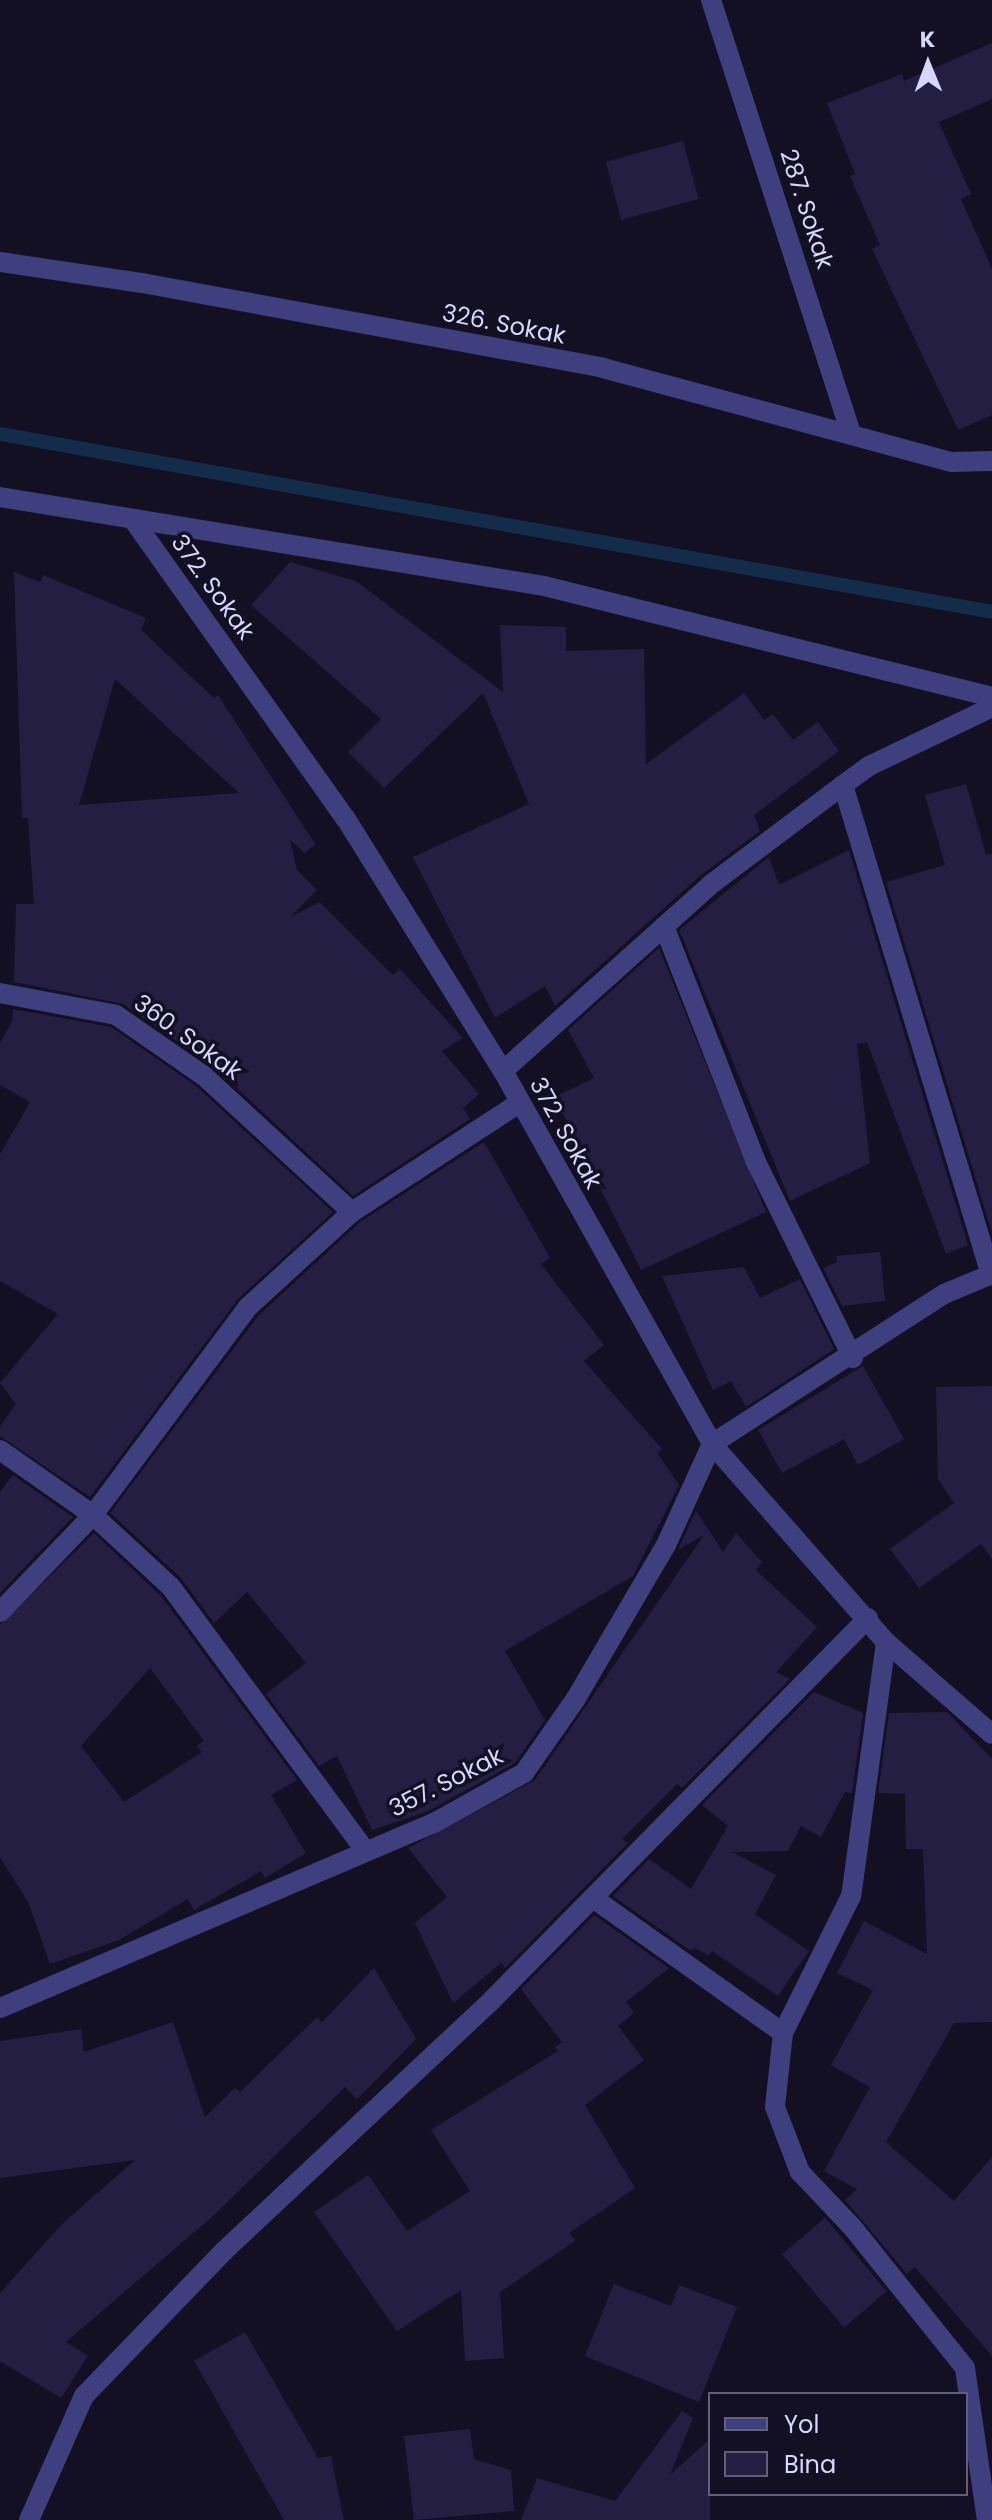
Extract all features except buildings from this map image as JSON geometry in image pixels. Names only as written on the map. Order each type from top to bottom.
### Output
[{"type":"street","name":"287. Sokak","points":[[711,0],[851,434]]},
{"type":"street","name":"326. Sokak","points":[[0,262],[142,283],[603,368],[952,462],[992,461]]},
{"type":"street","points":[[0,497],[544,586],[992,697]]},
{"type":"street","name":"372. Sokak","points":[[134,521],[346,819],[503,1071],[712,1444],[886,1642],[992,1734]]},
{"type":"street","points":[[503,1071],[664,926],[843,785],[869,766],[992,707]]},
{"type":"street","points":[[712,1444],[853,1358],[944,1294],[992,1275],[843,785]]},
{"type":"street","points":[[664,926],[755,1160],[853,1358]]},
{"type":"street","name":"360. Sokak","points":[[0,993],[116,1015],[204,1076],[352,1212]]},
{"type":"street","points":[[0,1612],[93,1515],[248,1307],[352,1212],[519,1103]]},
{"type":"street","name":"357. Sokak","points":[[0,2008],[364,1849],[434,1823],[524,1773],[575,1700],[666,1545],[712,1444]]},
{"type":"street","points":[[0,1450],[93,1515],[171,1587],[364,1849]]},
{"type":"street","points":[[29,2520],[84,2396],[224,2251],[593,1898],[868,1618]]},
{"type":"street","points":[[886,1642],[851,1896],[783,2033],[775,2107],[800,2172],[853,2228],[965,2368],[987,2520]]},
{"type":"street","points":[[593,1898],[783,2033]]},
{"type":"waterway","points":[[0,434],[992,612]]}]
